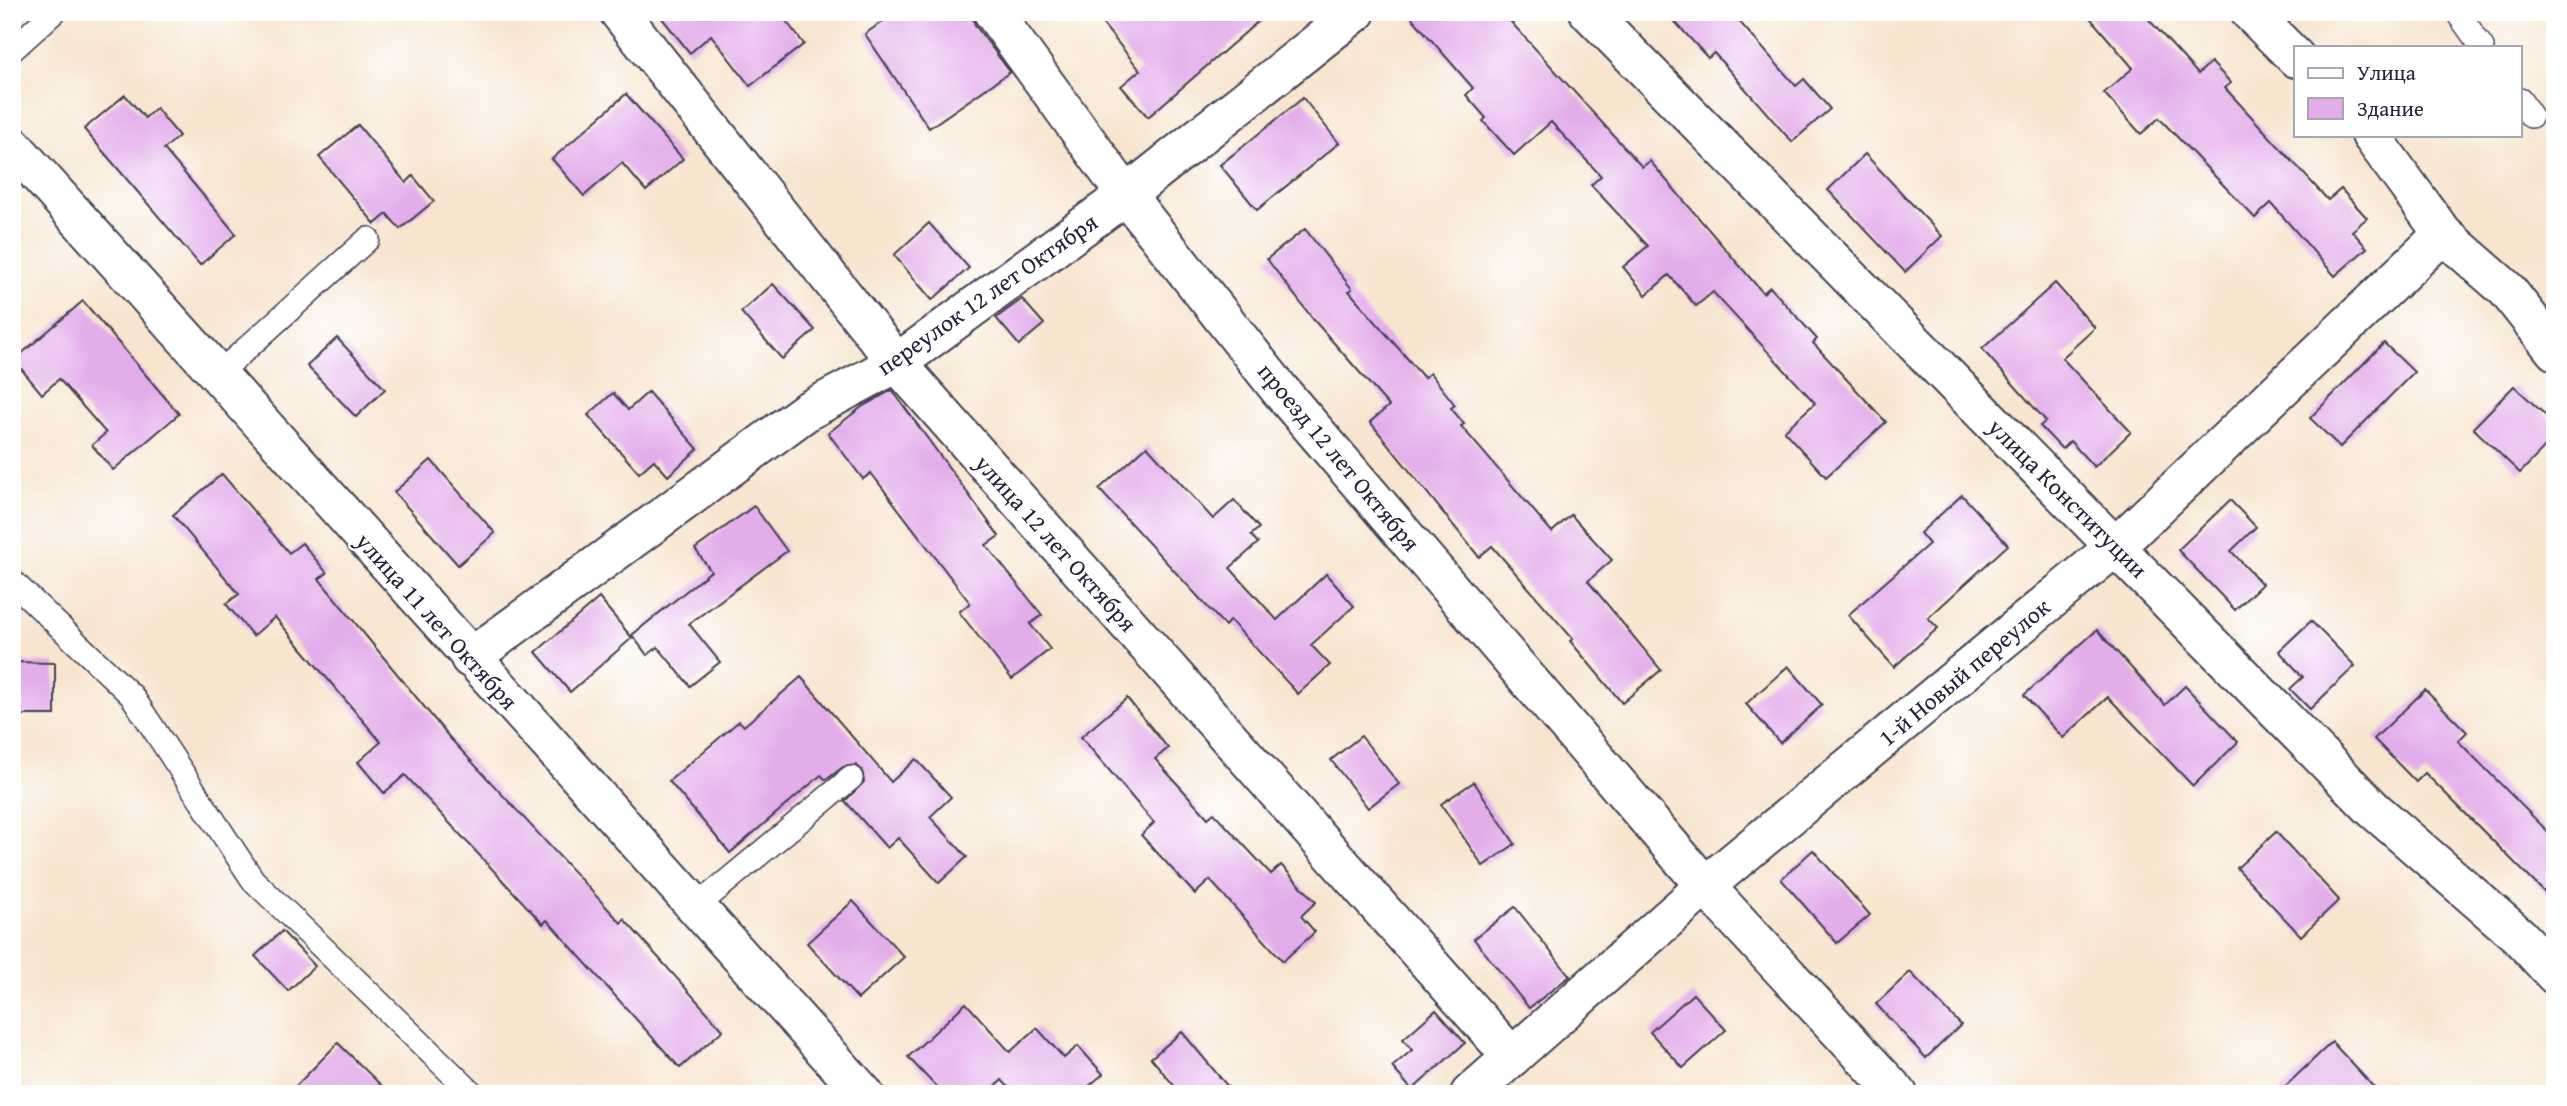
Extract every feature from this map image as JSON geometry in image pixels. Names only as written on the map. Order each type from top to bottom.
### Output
[{"type":"street","name":"улица 12 лет Октября","points":[[619,12],[897,363],[1512,1057]]},
{"type":"street","name":"проезд 12 лет Октября","points":[[993,12],[1126,195],[1279,388],[1705,886]]},
{"type":"street","name":"переулок 12 лет Октября","points":[[470,658],[807,411],[897,363],[1126,195],[1356,12]]},
{"type":"street","name":"улица Конституции","points":[[1589,12],[2373,809],[2519,936],[2555,975]]},
{"type":"street","points":[[2250,12],[2294,56]]},
{"type":"street","points":[[2372,136],[2443,234],[2507,290],[2555,351]]},
{"type":"street","name":"улица 11 лет Октября","points":[[12,145],[864,1094]]},
{"type":"street","name":"1-й Новый переулок","points":[[1471,1094],[1705,886],[2115,547],[2443,234]]},
{"type":"street","points":[[1705,886],[1898,1094]]},
{"type":"lane","points":[[12,50],[54,12]]},
{"type":"lane","points":[[2456,12],[2481,46]]},
{"type":"lane","points":[[217,375],[368,239]]},
{"type":"lane","points":[[12,581],[132,696],[253,880],[473,1094]]},
{"type":"lane","points":[[697,906],[851,778]]},
{"type":"building","points":[[657,12],[779,12],[804,44],[750,86],[711,35],[690,53]]},
{"type":"building","points":[[896,12],[971,12],[975,25],[1010,72],[929,128],[865,34]]},
{"type":"building","points":[[1093,12],[1269,12],[1148,117],[1121,86],[1140,70]]},
{"type":"building","points":[[1407,12],[1502,12],[1642,167],[1650,161],[1763,293],[1770,287],[1817,339],[1813,343],[1886,422],[1826,477],[1784,431],[1815,403],[1713,292],[1696,306],[1669,275],[1646,295],[1623,267],[1648,246],[1591,185],[1601,176],[1551,122],[1514,155],[1483,121],[1486,118],[1466,95],[1473,88]]},
{"type":"building","points":[[1666,12],[1731,12],[1796,86],[1804,79],[1830,109],[1792,142],[1714,53],[1708,58]]},
{"type":"building","points":[[2085,12],[2142,12],[2198,74],[2211,62],[2231,83],[2225,88],[2328,200],[2341,189],[2367,218],[2352,231],[2367,248],[2335,276],[2271,203],[2255,218],[2159,118],[2141,134],[2104,93],[2133,68]]},
{"type":"building","points":[[626,94],[683,159],[646,191],[622,163],[584,196],[552,159]]},
{"type":"building","points":[[125,95],[145,118],[156,108],[179,136],[164,149],[236,234],[200,265],[84,129]]},
{"type":"building","points":[[1303,98],[1339,143],[1257,210],[1220,165]]},
{"type":"building","points":[[358,125],[406,183],[413,176],[434,201],[400,229],[387,214],[375,224],[319,157]]},
{"type":"building","points":[[1865,154],[1942,236],[1905,272],[1828,190]]},
{"type":"building","points":[[929,223],[969,268],[932,300],[894,255]]},
{"type":"building","points":[[1305,229],[1352,289],[1349,291],[1424,378],[1430,373],[1455,405],[1451,408],[1464,424],[1461,426],[1552,532],[1571,515],[1612,560],[1588,581],[1661,670],[1622,703],[1570,641],[1573,639],[1492,546],[1479,557],[1370,422],[1389,406],[1313,319],[1267,259]]},
{"type":"building","points":[[2055,283],[2095,328],[2062,358],[2131,432],[2094,467],[2070,441],[2062,449],[2040,426],[2046,421],[1982,349]]},
{"type":"building","points":[[773,284],[815,330],[782,359],[741,312]]},
{"type":"building","points":[[1022,299],[1044,324],[1019,345],[996,318]]},
{"type":"building","points":[[83,301],[179,414],[113,470],[92,445],[106,433],[59,379],[42,394],[14,360]]},
{"type":"building","points":[[337,338],[385,389],[356,417],[307,366]]},
{"type":"building","points":[[2384,343],[2414,372],[2340,447],[2310,418]]},
{"type":"building","points":[[2514,386],[2555,424],[2555,437],[2520,473],[2473,428]]},
{"type":"building","points":[[892,390],[999,536],[986,545],[1042,615],[1030,624],[1050,649],[1012,679],[959,612],[970,603],[871,473],[863,479],[828,433],[863,406]]},
{"type":"building","points":[[648,392],[698,449],[668,476],[654,460],[639,473],[588,415],[613,393],[628,410]]},
{"type":"building","points":[[1147,446],[1213,519],[1234,500],[1259,528],[1251,535],[1258,543],[1230,568],[1277,620],[1326,574],[1354,606],[1311,645],[1330,665],[1298,694],[1230,620],[1225,626],[1099,489]]},
{"type":"building","points":[[431,460],[495,533],[458,565],[394,492]]},
{"type":"building","points":[[222,474],[289,553],[302,543],[327,573],[319,579],[449,737],[621,923],[624,919],[723,1030],[680,1068],[547,920],[543,924],[405,775],[384,793],[358,762],[381,742],[275,617],[253,636],[226,604],[239,594],[173,515]]},
{"type":"building","points":[[1962,495],[2008,545],[1928,618],[1938,628],[1894,667],[1848,615],[1929,544],[1920,533]]},
{"type":"building","points":[[2230,500],[2256,527],[2231,551],[2262,584],[2235,610],[2178,550]]},
{"type":"building","points":[[754,506],[787,551],[689,624],[720,662],[690,686],[658,647],[647,655],[632,635],[711,571],[695,549]]},
{"type":"building","points":[[599,598],[632,638],[570,692],[536,652]]},
{"type":"building","points":[[2311,621],[2355,666],[2310,709],[2290,689],[2303,677],[2279,651]]},
{"type":"building","points":[[2097,630],[2165,705],[2185,686],[2238,742],[2193,786],[2108,697],[2063,738],[2024,695]]},
{"type":"building","points":[[12,662],[55,663],[55,715],[12,715]]},
{"type":"building","points":[[1788,666],[1822,705],[1780,743],[1746,704]]},
{"type":"building","points":[[801,677],[891,782],[916,759],[951,797],[930,817],[967,857],[939,883],[898,838],[887,848],[845,801],[864,782],[862,770],[856,765],[843,767],[826,780],[821,775],[730,853],[669,781],[739,721],[744,726]]},
{"type":"building","points":[[2425,690],[2467,732],[2458,741],[2555,839],[2555,903],[2425,773],[2416,782],[2374,739]]},
{"type":"building","points":[[1127,698],[1168,748],[1155,759],[1208,818],[1214,813],[1271,874],[1281,865],[1316,902],[1301,916],[1315,932],[1283,961],[1210,880],[1195,894],[1141,835],[1154,823],[1081,737]]},
{"type":"building","points":[[1361,736],[1399,784],[1368,808],[1331,760]]},
{"type":"building","points":[[1474,782],[1515,844],[1483,866],[1441,804]]},
{"type":"building","points":[[2276,832],[2339,900],[2301,936],[2237,868]]},
{"type":"building","points":[[1813,850],[1870,915],[1837,943],[1781,879]]},
{"type":"building","points":[[853,901],[904,957],[858,999],[807,943]]},
{"type":"building","points":[[1515,907],[1570,976],[1529,1008],[1474,939]]},
{"type":"building","points":[[282,931],[315,966],[288,991],[255,956]]},
{"type":"building","points":[[1910,972],[1961,1025],[1926,1058],[1876,1004]]},
{"type":"building","points":[[1693,994],[1726,1030],[1683,1068],[1650,1032]]},
{"type":"building","points":[[966,1003],[1010,1052],[1037,1028],[1064,1058],[1078,1046],[1103,1074],[1080,1094],[1014,1094],[1002,1080],[987,1094],[943,1094],[908,1057]]},
{"type":"building","points":[[1436,1010],[1465,1043],[1412,1090],[1392,1067],[1412,1050],[1403,1039]]},
{"type":"building","points":[[1182,1032],[1234,1094],[1181,1094],[1151,1058]]},
{"type":"building","points":[[2332,1042],[2380,1094],[2277,1094]]},
{"type":"building","points":[[338,1043],[390,1094],[288,1094]]}]
